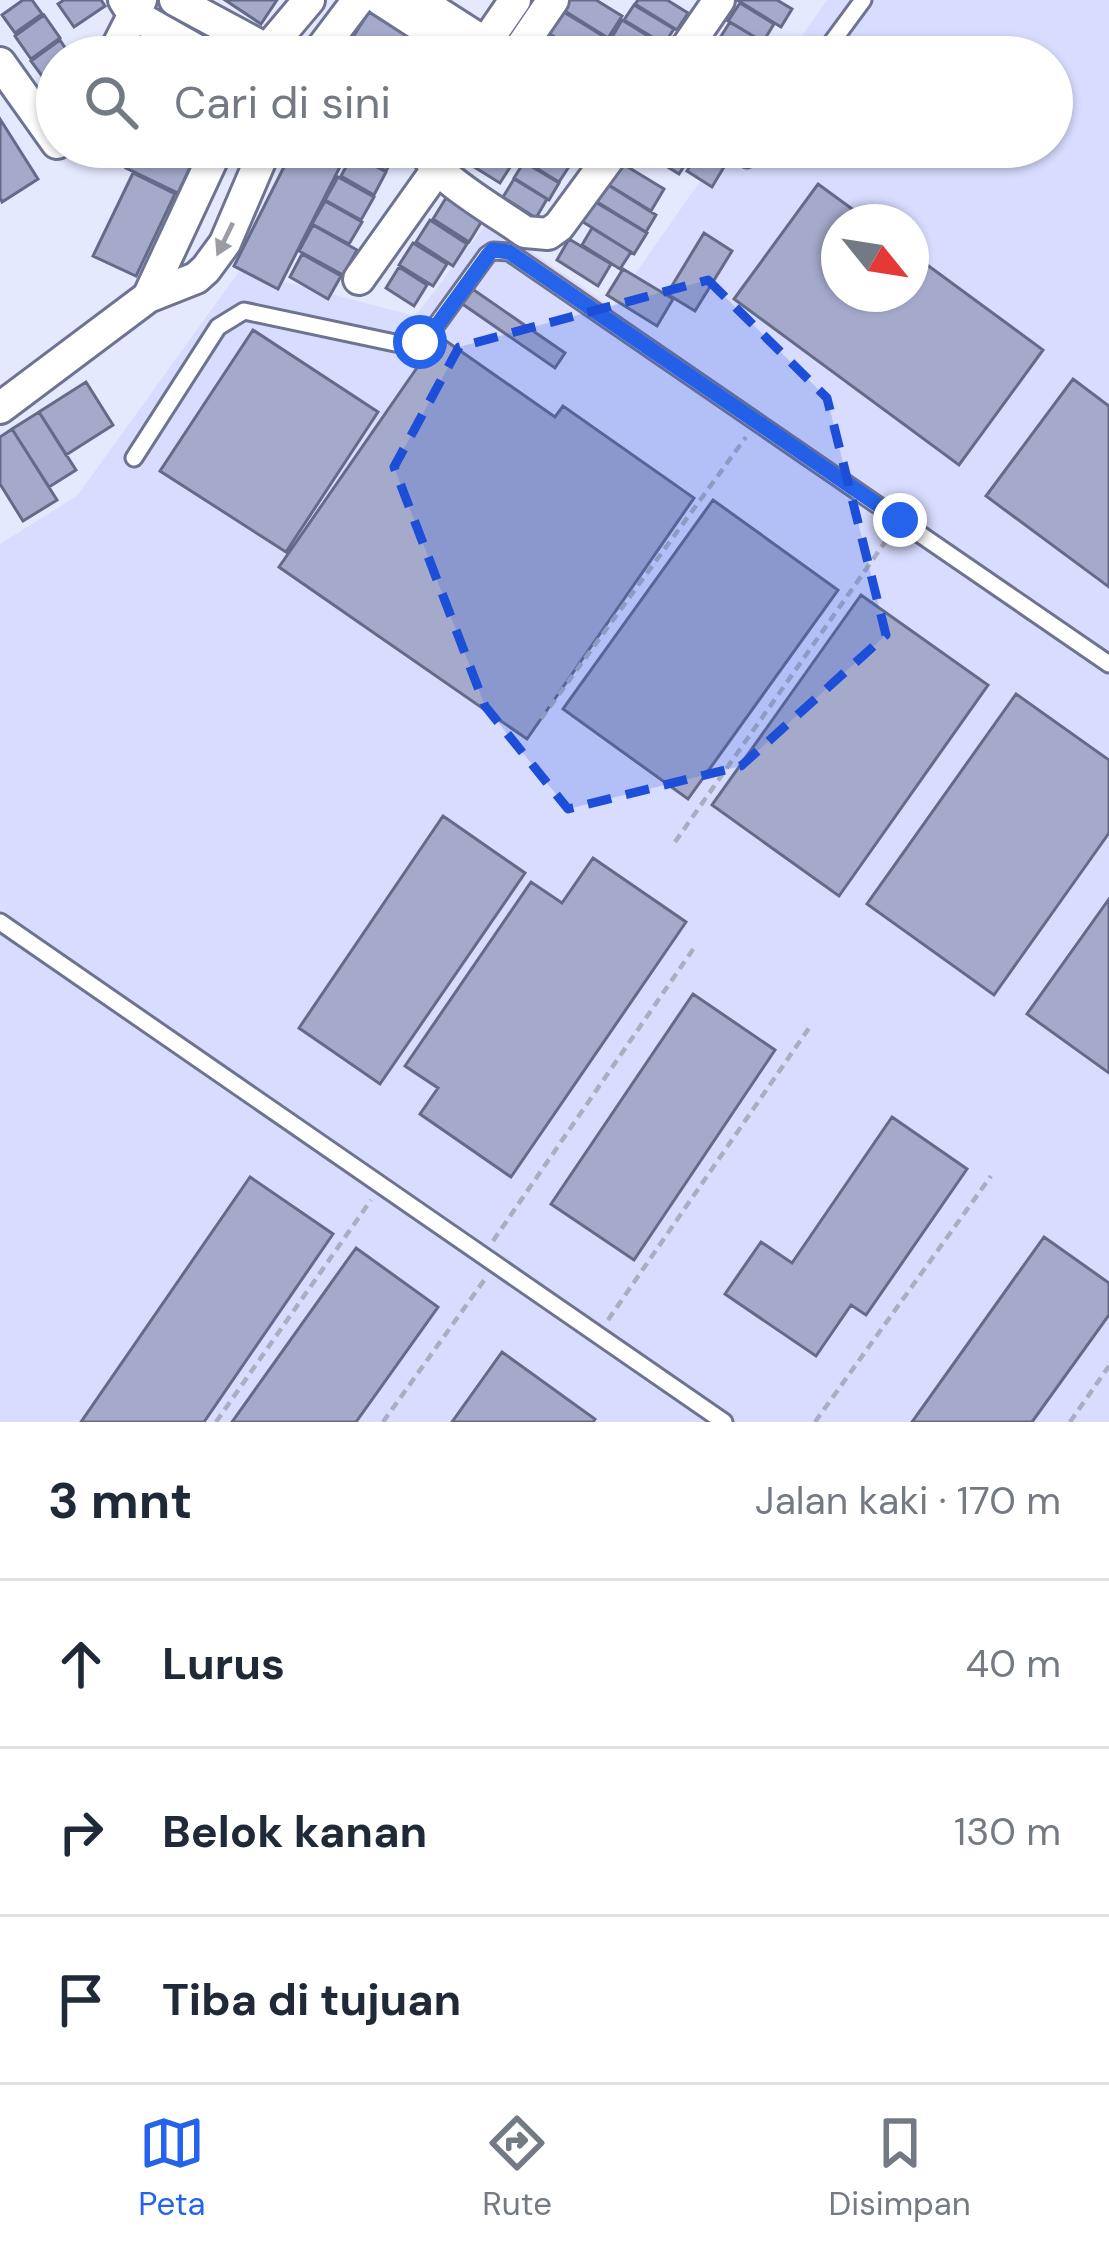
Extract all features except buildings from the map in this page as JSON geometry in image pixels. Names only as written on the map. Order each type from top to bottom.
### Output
[{"type":"street","points":[[175,0],[235,36]]},
{"type":"street","points":[[278,36],[309,0]]},
{"type":"street","points":[[331,36],[358,0]]},
{"type":"street","points":[[381,0],[454,36]]},
{"type":"street","points":[[418,0],[467,36]]},
{"type":"street","points":[[499,36],[515,0]]},
{"type":"street","points":[[512,36],[553,0]]},
{"type":"street","points":[[694,36],[719,0]]},
{"type":"street","points":[[120,36],[132,5],[178,36]]},
{"type":"street","points":[[0,63],[36,114]]},
{"type":"street","points":[[148,297],[208,168]]},
{"type":"street","points":[[3,397],[148,297],[196,278],[216,258],[257,168]]},
{"type":"street","points":[[359,279],[430,168]]},
{"type":"street","points":[[453,168],[525,232],[548,234],[602,168]]},
{"type":"lane","points":[[836,36],[862,0]]},
{"type":"lane","points":[[134,458],[218,327],[230,319],[251,311],[395,344],[420,342],[493,250],[509,252],[1109,664]]},
{"type":"lane","points":[[0,922],[724,1422]]},
{"type":"path","points":[[541,719],[757,422]]},
{"type":"path","points":[[675,842],[900,520]]},
{"type":"path","points":[[383,1422],[696,945]]},
{"type":"path","points":[[598,1335],[809,1028]]},
{"type":"path","points":[[815,1422],[991,1175]]},
{"type":"path","points":[[216,1422],[382,1186]]},
{"type":"path","points":[[1070,1422],[1109,1366]]},
{"type":"highlighted area","points":[[708,280],[827,398],[886,635],[741,766],[568,809],[485,706],[394,467],[459,347]]},
{"type":"shaded area","points":[[827,0],[1109,0],[1109,1422],[0,1422],[0,544],[77,496],[240,270],[415,316],[488,222],[612,307],[709,168],[1073,168],[1073,36],[802,36]]},
{"type":"route","points":[[420,342],[488,255],[493,250],[509,252],[900,520]]}]
